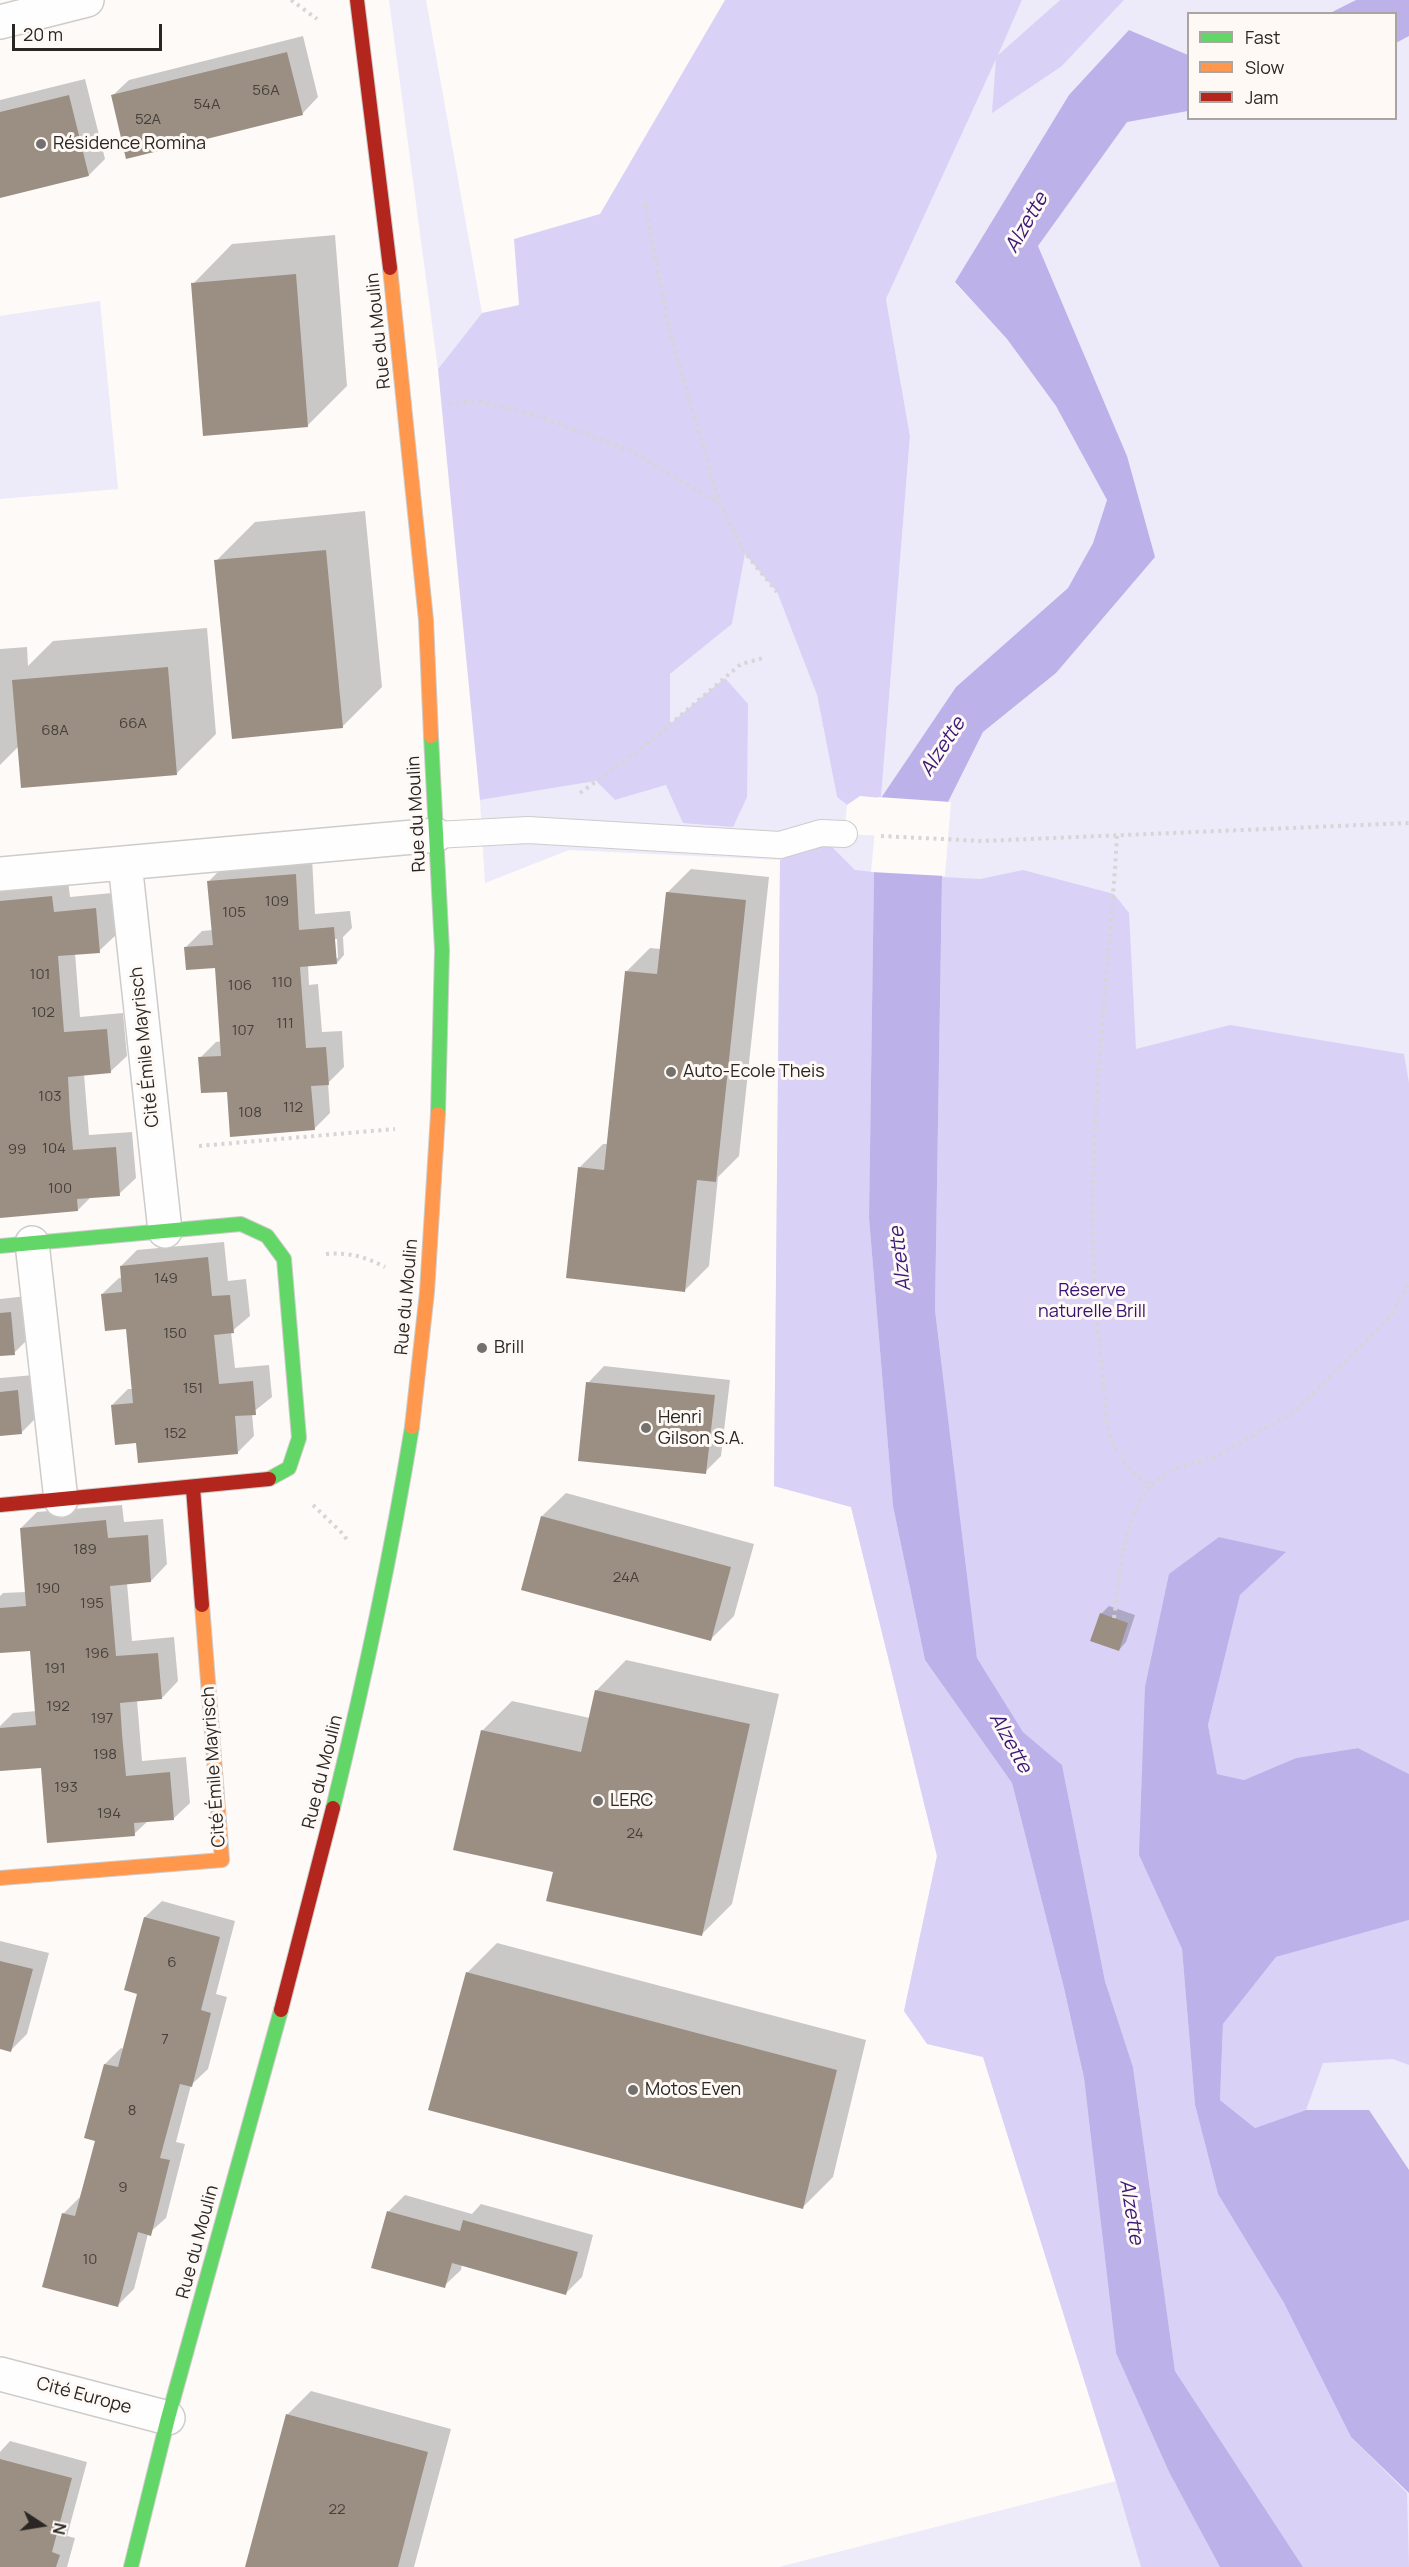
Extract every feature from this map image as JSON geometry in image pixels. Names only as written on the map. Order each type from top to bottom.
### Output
[{"type":"main road","name":"Rue du Moulin","points":[[131,2567],[168,2418],[289,1982],[360,1699],[412,1425],[427,1292],[438,1126],[442,950],[426,620],[406,407],[366,56],[357,0]]},
{"type":"main road","points":[[0,1246],[241,1224],[260,1229],[275,1242],[284,1259],[299,1438],[295,1460],[281,1476],[261,1482],[0,1505]]},
{"type":"main road","name":"Cité Émile Mayrisch","points":[[0,1878],[222,1860],[193,1488]]},
{"type":"street","points":[[0,22],[87,0]]},
{"type":"street","points":[[0,874],[436,835]]},
{"type":"street","name":"Cité Émile Mayrisch","points":[[125,862],[165,1231]]},
{"type":"street","points":[[32,1243],[61,1500]]},
{"type":"street","name":"Cité Europe","points":[[0,2374],[168,2418]]},
{"type":"lane","points":[[436,835],[528,830],[780,845],[820,833],[844,834]]},
{"type":"path","points":[[645,204],[669,329],[720,504],[745,553],[777,592]]},
{"type":"path","points":[[406,407],[476,401],[535,415],[631,452],[720,504]]},
{"type":"path","points":[[528,830],[647,744],[741,664],[763,658]]},
{"type":"path","points":[[844,834],[982,842],[1409,823]]},
{"type":"path","points":[[1117,836],[1099,1054],[1093,1225],[1096,1319],[1112,1440],[1127,1465],[1150,1485]]},
{"type":"path","points":[[156,1150],[438,1126]]},
{"type":"path","points":[[284,1259],[341,1253],[369,1258],[427,1292]]},
{"type":"path","points":[[1114,1618],[1127,1529],[1136,1505],[1150,1485],[1174,1469],[1217,1456],[1297,1410],[1390,1317],[1409,1282]]},
{"type":"path","points":[[281,1476],[343,1534],[381,1598]]},
{"type":"green space","points":[[389,0],[426,0],[482,313],[438,369]]},
{"type":"green space","points":[[725,0],[1022,0],[998,55],[1060,0],[1124,0],[1062,66],[992,113],[996,59],[886,299],[910,436],[881,798],[860,796],[847,805],[837,797],[817,695],[777,592],[745,554],[732,624],[670,674],[670,724],[725,678],[748,704],[747,797],[733,827],[683,823],[666,785],[615,800],[596,781],[480,800],[438,369],[482,313],[519,305],[514,239],[600,214]]},
{"type":"green space","points":[[1022,0],[1060,0],[997,56],[1062,66],[1124,0],[1356,0],[1332,12],[1187,12],[1187,55],[1129,30],[955,283],[1007,339],[1056,406],[1107,500],[1093,543],[1068,588],[956,687],[881,798],[910,436],[886,299]]},
{"type":"green space","name":"Réserve naturelle Brill","points":[[1409,36],[1409,2567],[779,2567],[1116,2481],[983,2057],[927,2044],[904,2011],[937,1856],[851,1507],[774,1486],[780,860],[569,850],[485,883],[480,800],[596,781],[615,800],[666,785],[670,674],[732,624],[745,553],[777,592],[817,695],[837,797],[847,805],[844,834],[945,839],[948,802],[983,732],[1056,673],[1127,456],[1038,246],[1127,121],[1187,111],[1187,120],[1397,120],[1397,42]]},
{"type":"green space","points":[[100,301],[118,489],[0,499],[0,316]]},
{"type":"green space","points":[[826,841],[855,870],[874,872],[869,1218],[893,1506],[925,1660],[1012,1783],[1064,1988],[1084,2078],[1116,2353],[1169,2472],[1220,2567],[1141,2567],[983,2057],[927,2044],[904,2011],[937,1856],[851,1507],[774,1486],[780,860]]},
{"type":"green space","points":[[1023,870],[1114,894],[1129,913],[1136,1049],[1230,1025],[1404,1054],[1409,1083],[1409,1774],[1358,1748],[1296,1758],[1244,1780],[1216,1774],[1208,1725],[1240,1595],[1285,1553],[1219,1537],[1139,1855],[1182,1949],[1195,2105],[1218,2194],[1284,2303],[1351,2437],[1407,2493],[1409,2567],[1303,2567],[1175,2371],[1133,2067],[1105,1981],[1062,1765],[1023,1732],[977,1658],[935,1310],[942,877],[980,879]]},
{"type":"green space","points":[[1409,1920],[1409,2065],[1393,2059],[1323,2063],[1306,2110],[1255,2128],[1220,2100],[1223,2024],[1276,1957]]},
{"type":"water","points":[[1356,0],[1409,0],[1409,36],[1397,42],[1397,12],[1332,12]]},
{"type":"water","name":"Alzette","points":[[1129,30],[1187,55],[1187,111],[1127,122],[1038,246],[1127,456],[1155,557],[1056,673],[983,732],[948,802],[942,877],[935,1310],[977,1658],[1023,1732],[1062,1765],[1105,1981],[1133,2067],[1175,2371],[1303,2567],[1220,2567],[1169,2472],[1116,2353],[1084,2078],[1064,1988],[1012,1783],[925,1660],[893,1506],[869,1218],[874,872],[881,798],[956,687],[1068,588],[1093,543],[1107,500],[1056,406],[1007,339],[955,282],[1069,95]]},
{"type":"water","points":[[1219,1537],[1286,1552],[1240,1595],[1208,1725],[1217,1774],[1244,1780],[1296,1758],[1358,1748],[1409,1774],[1409,1920],[1276,1957],[1223,2024],[1220,2100],[1255,2128],[1306,2110],[1369,2110],[1409,2170],[1409,2493],[1351,2437],[1284,2303],[1218,2194],[1195,2105],[1182,1949],[1139,1855],[1145,1687],[1169,1574]]},
{"type":"pier","points":[[878,797],[951,802],[945,876],[871,872]]},
{"type":"building","points":[[287,52],[303,115],[126,159],[111,95]]},
{"type":"building","name":"Résidence Romina","points":[[69,95],[89,176],[0,198],[0,112]]},
{"type":"building","points":[[296,274],[308,427],[203,436],[191,283]]},
{"type":"building","points":[[326,550],[343,728],[232,739],[214,560]]},
{"type":"building","points":[[168,667],[177,775],[21,788],[12,680]]},
{"type":"building","points":[[296,874],[299,930],[334,927],[337,964],[300,967],[306,1048],[326,1047],[329,1085],[311,1086],[315,1130],[230,1137],[227,1092],[201,1093],[198,1057],[221,1056],[215,968],[186,970],[184,947],[213,945],[207,881]]},
{"type":"building","name":"Auto-Ecole Theis","points":[[666,892],[746,900],[716,1182],[697,1180],[685,1292],[566,1278],[578,1167],[604,1170],[625,971],[657,974]]},
{"type":"building","points":[[52,896],[54,912],[96,908],[100,953],[58,956],[64,1032],[107,1029],[111,1073],[68,1077],[70,1116],[73,1150],[116,1147],[120,1196],[77,1199],[78,1211],[0,1218],[0,901]]},
{"type":"building","points":[[208,1257],[212,1296],[230,1295],[234,1333],[214,1335],[219,1384],[253,1381],[256,1415],[235,1416],[238,1454],[138,1463],[136,1443],[115,1445],[111,1405],[133,1403],[126,1329],[105,1331],[101,1294],[122,1292],[120,1266]]},
{"type":"building","points":[[11,1312],[15,1355],[0,1356],[0,1313]]},
{"type":"building","name":"Henri Gilson S.A.","points":[[586,1382],[715,1395],[706,1474],[578,1461]]},
{"type":"building","points":[[18,1390],[22,1434],[0,1436],[0,1392]]},
{"type":"building","points":[[541,1516],[731,1567],[711,1641],[521,1590]]},
{"type":"building","points":[[106,1520],[108,1538],[148,1535],[151,1582],[110,1586],[116,1656],[158,1653],[162,1699],[120,1703],[122,1734],[126,1776],[170,1772],[174,1820],[134,1823],[135,1836],[47,1843],[41,1768],[0,1771],[0,1728],[36,1725],[30,1651],[0,1653],[0,1608],[26,1606],[20,1528]]},
{"type":"building","points":[[1100,1613],[1128,1623],[1119,1651],[1090,1641]]},
{"type":"building","name":"LERC","points":[[595,1690],[750,1724],[702,1936],[546,1901],[553,1872],[453,1850],[481,1730],[581,1752]]},
{"type":"building","points":[[144,1917],[220,1937],[201,2010],[211,2013],[192,2087],[180,2084],[160,2158],[170,2160],[151,2236],[138,2232],[118,2307],[42,2287],[62,2213],[75,2216],[95,2141],[84,2138],[104,2064],[118,2067],[137,1994],[124,1990]]},
{"type":"building","points":[[0,1961],[33,1969],[11,2052],[0,2049]]},
{"type":"building","name":"Motos Even","points":[[466,1972],[837,2070],[803,2209],[428,2110]]},
{"type":"building","points":[[387,2211],[460,2231],[463,2220],[578,2252],[566,2295],[452,2263],[445,2288],[371,2268]]},
{"type":"building","points":[[286,2414],[428,2452],[398,2567],[245,2567]]},
{"type":"building","points":[[0,2459],[72,2478],[52,2552],[60,2555],[56,2567],[0,2567]]},
{"type":"traffic: fast","points":[[431,736],[442,950],[438,1114]]},
{"type":"traffic: fast","points":[[0,1246],[241,1224],[267,1236],[284,1259],[299,1438],[289,1468],[269,1479]]},
{"type":"traffic: fast","points":[[333,1808],[376,1619],[412,1427]]},
{"type":"traffic: fast","points":[[131,2567],[168,2418],[281,2010]]},
{"type":"traffic: slow","points":[[390,268],[426,620],[431,736]]},
{"type":"traffic: slow","points":[[412,1427],[427,1292],[438,1114]]},
{"type":"traffic: slow","points":[[0,1878],[222,1860],[202,1605]]},
{"type":"traffic: jam","points":[[357,0],[390,268]]},
{"type":"traffic: jam","points":[[0,1505],[269,1479]]},
{"type":"traffic: jam","points":[[193,1488],[202,1605]]},
{"type":"traffic: jam","points":[[281,2010],[333,1808]]},
{"type":"place","name":"Résidence Romina","points":[[41,144]]},
{"type":"place","name":"Auto-Ecole Theis","points":[[671,1072]]},
{"type":"place","name":"Brill","points":[[482,1348]]},
{"type":"place","name":"Henri Gilson S.A.","points":[[646,1428]]},
{"type":"place","name":"LERC","points":[[598,1801]]},
{"type":"place","name":"Motos Even","points":[[633,2090]]}]
